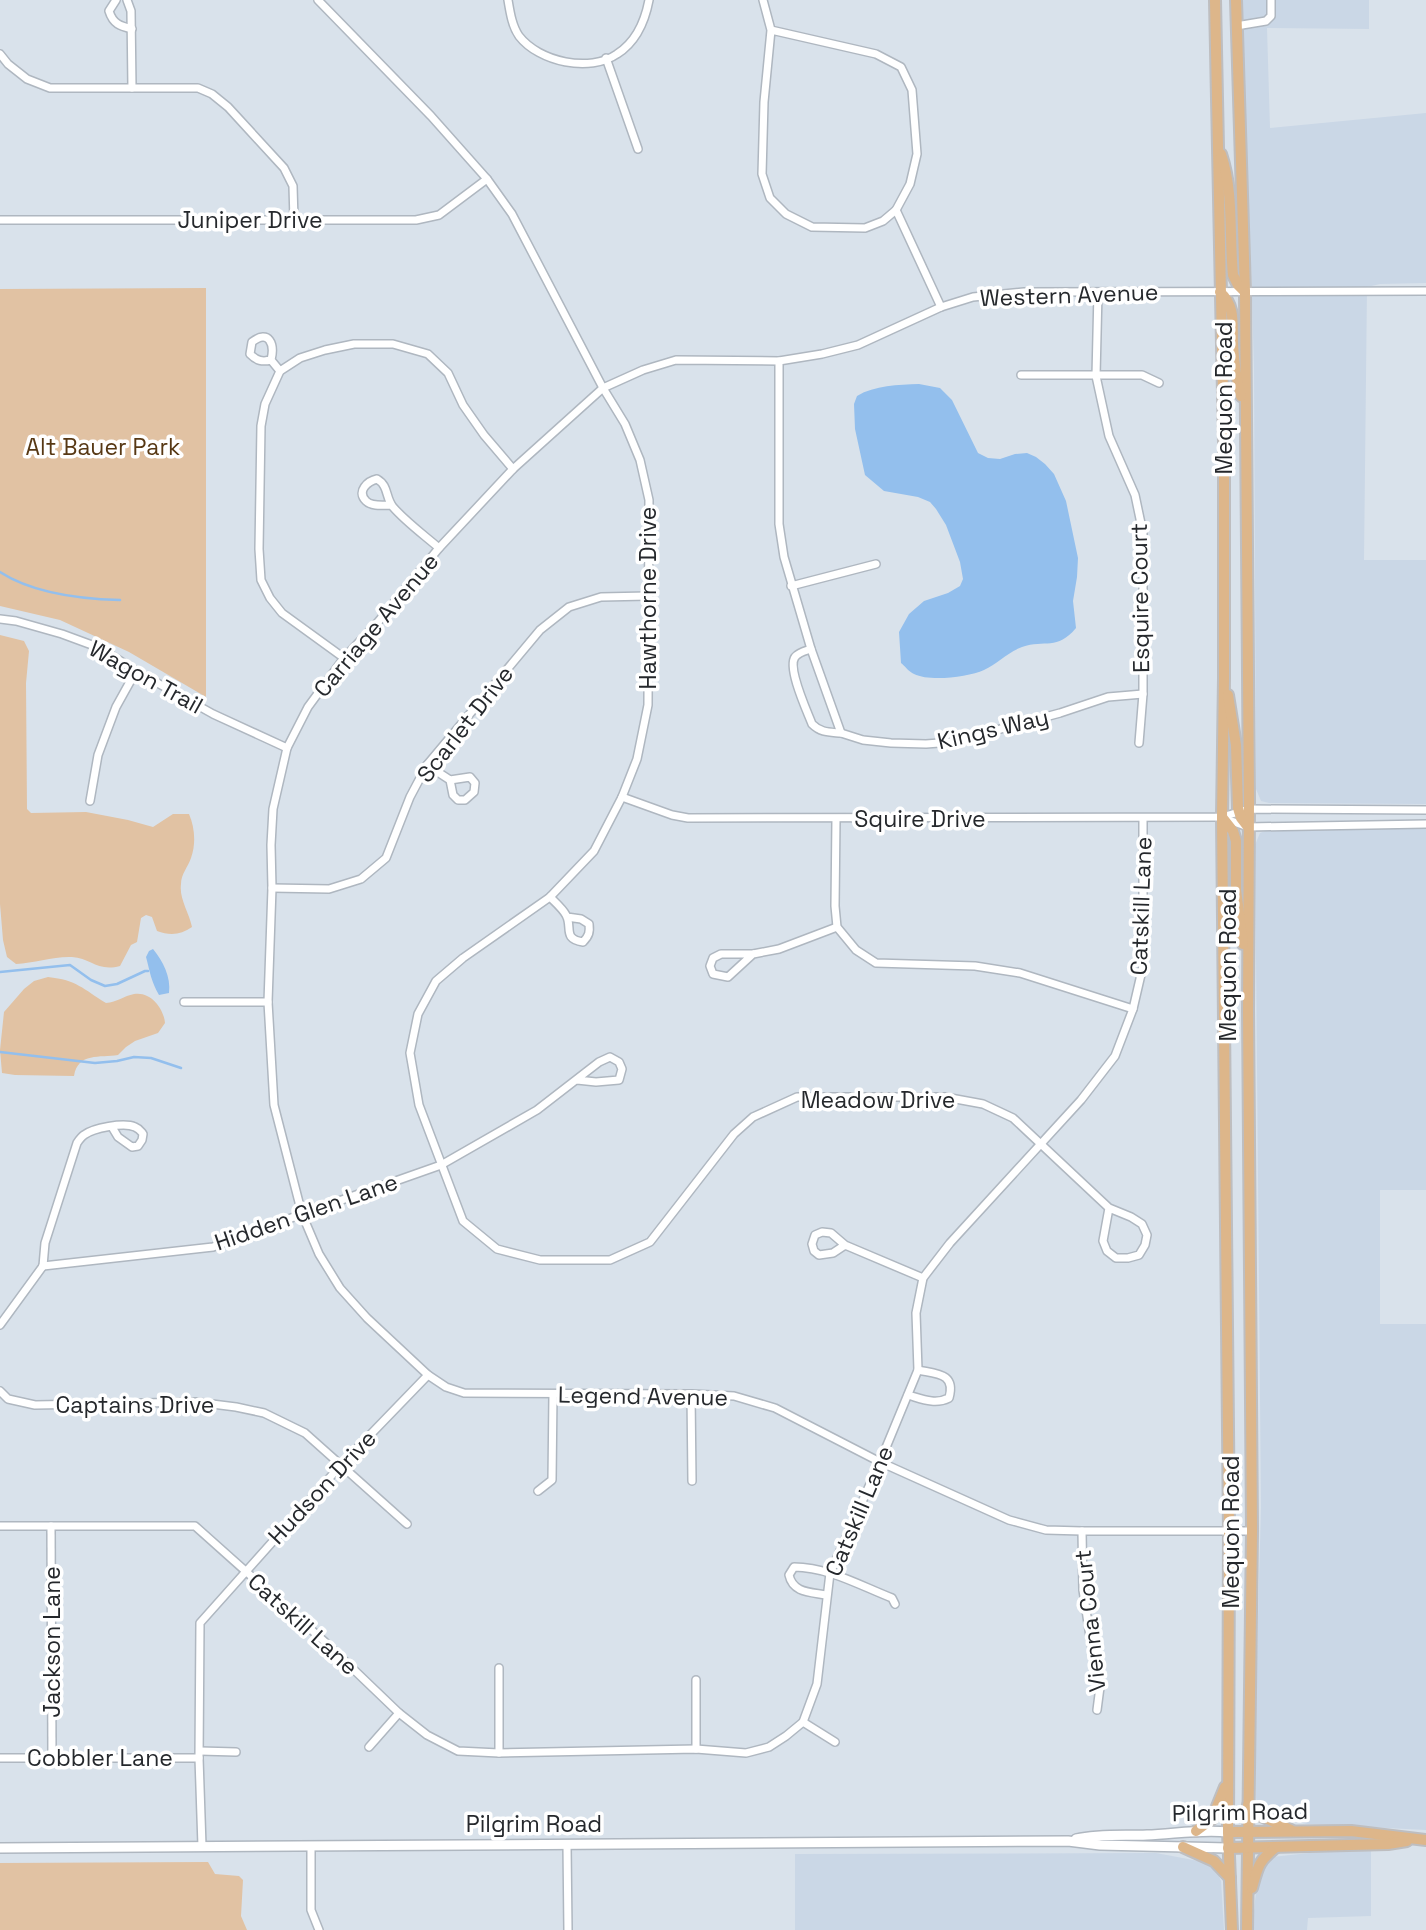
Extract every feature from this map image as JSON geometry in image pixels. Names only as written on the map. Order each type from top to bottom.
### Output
[{"type":"main road","name":"Mequon Road","points":[[1215,0],[1224,449],[1222,817],[1229,1531],[1228,1848],[1232,1930]]},
{"type":"main road","name":"Mequon Road","points":[[1236,0],[1245,292],[1244,811]]},
{"type":"main road","points":[[1217,145],[1226,169],[1231,203],[1233,275],[1245,292]]},
{"type":"main road","points":[[1220,292],[1229,302],[1233,313],[1237,380],[1245,412]]},
{"type":"main road","points":[[1224,449],[1246,449]]},
{"type":"main road","points":[[1224,678],[1236,745],[1236,796],[1244,811],[1241,818],[1248,827]]},
{"type":"main road","points":[[1222,817],[1233,831],[1236,841],[1236,890],[1248,971]]},
{"type":"main road","name":"Mequon Road","points":[[1247,1930],[1252,1531],[1248,827]]},
{"type":"main road","points":[[1196,1831],[1212,1819],[1228,1778]]},
{"type":"main road","points":[[1248,1805],[1257,1814],[1294,1832]]},
{"type":"main road","name":"Pilgrim Road","points":[[1228,1832],[1351,1831],[1414,1840]]},
{"type":"main road","points":[[1323,1832],[1323,1846]]},
{"type":"main road","name":"Pilgrim Road","points":[[1228,1848],[1388,1844],[1426,1840]]},
{"type":"main road","points":[[1183,1847],[1214,1861],[1230,1878]]},
{"type":"main road","points":[[1248,1904],[1258,1865],[1276,1847]]},
{"type":"street","points":[[116,0],[109,11],[111,18],[116,25],[132,29]]},
{"type":"street","points":[[127,0],[131,11],[132,88]]},
{"type":"street","name":"Hawthorne Drive","points":[[318,0],[431,116],[487,179],[512,214],[625,424],[640,460],[649,500],[648,705],[637,759],[622,797],[593,851],[551,897],[463,958],[436,981],[418,1014],[410,1053],[419,1105],[441,1165]]},
{"type":"street","points":[[508,0],[511,18],[519,35],[534,50],[551,59],[573,64],[594,62],[617,55],[635,37],[646,16],[649,0]]},
{"type":"street","points":[[763,0],[771,30],[764,102],[762,174],[770,198],[786,214],[812,227],[864,228],[883,221],[896,210],[910,184],[917,155],[912,90],[901,67],[876,54],[771,30]]},
{"type":"street","points":[[1236,26],[1266,21],[1271,16],[1271,0]]},
{"type":"street","points":[[0,54],[27,79],[50,88],[198,88],[212,94],[228,107],[284,168],[293,186],[294,220]]},
{"type":"street","points":[[606,58],[638,149]]},
{"type":"street","name":"Juniper Drive","points":[[0,220],[416,220],[439,215],[487,179]]},
{"type":"street","points":[[896,210],[941,306]]},
{"type":"street","name":"Western Avenue","points":[[603,387],[676,360],[779,361],[822,354],[858,345],[941,306],[986,295],[1024,292],[1426,291]]},
{"type":"street","name":"Esquire Court","points":[[1098,292],[1096,376],[1109,436],[1135,495],[1143,533],[1143,694],[1139,743]]},
{"type":"street","points":[[344,658],[282,613],[261,580],[261,426],[265,404],[280,372],[300,358],[354,344],[393,345],[428,354],[448,373],[463,405],[513,469]]},
{"type":"street","points":[[271,360],[280,372]]},
{"type":"street","points":[[779,361],[779,524],[784,557],[811,649],[841,733]]},
{"type":"street","points":[[1021,375],[1142,375],[1159,383]]},
{"type":"street","name":"Carriage Avenue","points":[[302,1214],[274,1105],[268,1002],[273,809],[288,748],[308,706],[344,658],[378,622],[439,548],[513,469],[603,387]]},
{"type":"street","points":[[391,505],[374,505],[366,501],[364,487],[369,481],[382,481],[391,505],[439,548]]},
{"type":"street","points":[[791,586],[876,564]]},
{"type":"street","name":"Scarlet Drive","points":[[272,888],[329,889],[361,879],[386,858],[426,765],[540,630],[569,607],[601,597],[648,596]]},
{"type":"street","name":"Wagon Trail","points":[[0,619],[62,634],[100,648],[213,714],[288,748]]},
{"type":"street","name":"Kings Way","points":[[811,649],[801,652],[793,661],[793,671],[812,724],[818,731],[841,733],[863,740],[926,744],[953,742],[1108,697],[1143,694]]},
{"type":"street","points":[[90,801],[98,755],[116,706],[136,671]]},
{"type":"street","points":[[426,765],[450,780]]},
{"type":"street","name":"Squire Drive","points":[[622,797],[671,815],[688,818],[1143,818],[1222,817],[1244,811],[1426,810]]},
{"type":"street","name":"Squire Drive","points":[[1222,817],[1248,827],[1426,824]]},
{"type":"street","name":"Catskill Lane","points":[[0,1526],[195,1526],[325,1642],[399,1713],[426,1735],[458,1751],[499,1753],[696,1749],[746,1753],[769,1747],[803,1723],[817,1684],[830,1573],[918,1370],[916,1313],[923,1278],[950,1243],[1081,1100],[1115,1056],[1133,1009],[1143,966],[1143,818]]},
{"type":"street","points":[[836,819],[836,927],[856,950],[876,963],[975,966],[1020,973],[1133,1009]]},
{"type":"street","points":[[551,897],[567,917]]},
{"type":"street","points":[[753,954],[728,976],[713,974],[710,966],[713,958],[721,954],[753,954],[779,949],[836,927]]},
{"type":"street","points":[[184,1002],[268,1002]]},
{"type":"street","name":"Hidden Glen Lane","points":[[43,1266],[213,1247],[441,1165],[537,1110],[599,1062],[610,1057],[619,1062],[622,1069],[619,1080],[577,1080]]},
{"type":"street","name":"Meadow Drive","points":[[441,1165],[463,1221],[496,1249],[540,1261],[610,1259],[650,1242],[734,1134],[753,1117],[797,1097],[945,1097],[983,1104],[1013,1118],[1109,1208]]},
{"type":"street","points":[[0,1325],[43,1266],[45,1243],[77,1143],[85,1133],[113,1127]]},
{"type":"street","points":[[1109,1208],[1142,1224],[1147,1235],[1139,1255],[1116,1258],[1107,1251],[1103,1241],[1109,1208]]},
{"type":"street","name":"Legend Avenue","points":[[302,1214],[319,1254],[340,1288],[367,1318],[428,1375],[446,1387],[464,1393],[734,1396],[775,1408],[880,1462],[1009,1520],[1046,1530],[1252,1531]]},
{"type":"street","points":[[845,1245],[923,1278]]},
{"type":"street","points":[[908,1395],[941,1402],[949,1398],[950,1381],[943,1375],[918,1370]]},
{"type":"street","name":"Hudson Drive","points":[[202,1846],[200,1623],[341,1465],[428,1375]]},
{"type":"street","name":"Captains Drive","points":[[0,1391],[8,1399],[35,1405],[196,1402],[264,1413],[304,1433],[407,1524]]},
{"type":"street","points":[[538,1491],[552,1480],[553,1394]]},
{"type":"street","points":[[691,1394],[692,1481]]},
{"type":"street","name":"Jackson Lane","points":[[51,1526],[52,1758]]},
{"type":"street","name":"Vienna Court","points":[[1082,1531],[1083,1590],[1100,1687],[1097,1710]]},
{"type":"street","points":[[826,1595],[797,1589],[791,1583],[789,1575],[794,1567],[830,1573],[892,1598],[895,1604]]},
{"type":"street","points":[[499,1668],[499,1753]]},
{"type":"street","points":[[696,1680],[696,1749]]},
{"type":"street","points":[[369,1747],[399,1713]]},
{"type":"street","points":[[803,1723],[835,1742]]},
{"type":"street","name":"Cobbler Lane","points":[[0,1758],[236,1752]]},
{"type":"street","name":"Pilgrim Road","points":[[1068,1841],[1096,1835],[1228,1832]]},
{"type":"street","name":"Pilgrim Road","points":[[0,1848],[1068,1841],[1100,1845],[1228,1848]]},
{"type":"street","points":[[567,1845],[568,1930]]},
{"type":"street","points":[[311,1847],[312,1910],[318,1930]]},
{"type":"shaded area","points":[[1241,0],[1369,0],[1369,29],[1267,28],[1270,128],[1426,113],[1426,283],[1380,284],[1367,287],[1364,560],[1426,560],[1426,804],[1269,803],[1261,801],[1256,789],[1254,368]]},
{"type":"shaded area","points":[[1426,828],[1426,1190],[1380,1190],[1380,1324],[1426,1324],[1426,1830],[1307,1824],[1266,1815],[1257,1806],[1256,1797],[1255,1730],[1261,1507],[1255,845],[1260,833],[1268,830]]},
{"type":"shaded area","points":[[1328,1851],[1371,1851],[1371,1916],[1308,1918],[1307,1930],[1252,1930],[1261,1867],[1272,1857]]},
{"type":"shaded area","points":[[1156,1853],[1204,1862],[1216,1869],[1221,1881],[1224,1930],[795,1930],[795,1854]]},
{"type":"green space","name":"Alt Bauer Park","points":[[206,288],[206,697],[129,652],[60,620],[0,606],[0,289]]},
{"type":"green space","points":[[0,635],[24,641],[29,651],[26,683],[27,809],[31,813],[86,812],[153,827],[173,814],[189,814],[191,819],[194,847],[182,877],[181,890],[192,927],[180,933],[162,933],[157,931],[152,917],[146,915],[141,918],[137,942],[131,945],[120,966],[105,967],[72,957],[16,964],[7,957],[0,904]]},
{"type":"green space","points":[[48,977],[73,983],[106,1003],[134,994],[146,995],[156,1002],[165,1023],[158,1033],[135,1041],[118,1055],[85,1060],[76,1068],[74,1076],[2,1073],[0,1050],[4,1012],[34,981]]},
{"type":"green space","points":[[208,1862],[215,1874],[239,1876],[243,1880],[241,1916],[247,1930],[0,1930],[0,1863]]},
{"type":"water","points":[[919,384],[940,388],[952,400],[978,453],[988,458],[1000,459],[1027,453],[1045,464],[1054,474],[1066,501],[1078,558],[1073,601],[1076,628],[1063,640],[1022,647],[977,673],[929,678],[912,673],[901,663],[899,632],[909,614],[924,601],[960,586],[963,579],[960,562],[946,525],[930,502],[884,491],[865,475],[855,429],[854,404],[857,396],[864,392],[895,385]]},
{"type":"water","points":[[153,949],[166,970],[169,993],[159,995],[152,981],[146,957]]},
{"type":"waterway","points":[[0,572],[27,586],[58,594],[120,600]]},
{"type":"waterway","points":[[0,972],[70,965],[105,986],[148,971]]},
{"type":"waterway","points":[[0,1052],[95,1063],[134,1057],[151,1058],[181,1068]]}]
